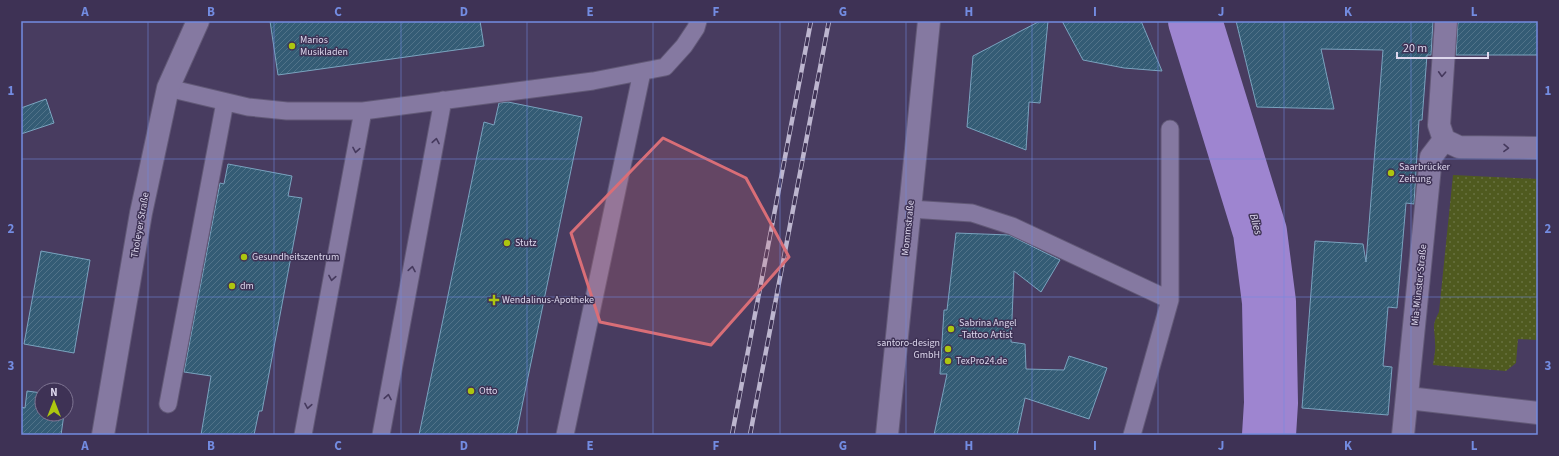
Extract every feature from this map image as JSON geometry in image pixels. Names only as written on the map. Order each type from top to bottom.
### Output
[{"type":"main road","name":"Tholeyer Straße","points":[[103,435],[141,213],[168,88],[198,21]]},
{"type":"main road","points":[[1446,21],[1439,125],[1444,140],[1459,147],[1538,148]]},
{"type":"main road","name":"Mommstraße","points":[[887,435],[910,209],[925,22]]},
{"type":"main road","name":"Mia-Münster-Straße","points":[[1403,435],[1408,398],[1431,157],[1444,140]]},
{"type":"main road","points":[[1408,398],[1538,412]]},
{"type":"lane","points":[[168,88],[248,108],[287,112],[363,112],[443,100],[541,89],[665,67],[684,46],[696,28],[698,21]]},
{"type":"lane","points":[[565,435],[642,72]]},
{"type":"lane","points":[[381,435],[443,100]]},
{"type":"lane","points":[[168,404],[225,102]]},
{"type":"lane","points":[[303,435],[363,112]]},
{"type":"lane","points":[[1132,435],[1170,300],[1170,129]]},
{"type":"lane","points":[[910,209],[972,213],[1012,226],[1170,300]]},
{"type":"highlighted area","points":[[663,138],[746,178],[789,257],[711,345],[600,322],[571,233]]},
{"type":"green space","points":[[1453,175],[1538,179],[1538,340],[1518,339],[1516,363],[1506,371],[1433,365],[1435,348],[1434,324],[1439,312]]},
{"type":"building","points":[[270,21],[480,21],[484,46],[278,75]]},
{"type":"building","points":[[1040,21],[1048,21],[1040,103],[1029,102],[1026,150],[967,127],[973,56]]},
{"type":"building","points":[[1062,21],[1141,21],[1162,71],[1124,68],[1083,60]]},
{"type":"building","points":[[1236,21],[1433,21],[1431,55],[1427,55],[1422,120],[1419,120],[1414,204],[1406,203],[1397,308],[1388,307],[1383,366],[1392,367],[1388,415],[1302,408],[1315,241],[1363,244],[1366,262],[1383,50],[1321,49],[1334,109],[1257,107]]},
{"type":"building","points":[[1458,21],[1538,21],[1538,55],[1456,55]]},
{"type":"building","points":[[46,99],[54,123],[21,134],[21,108]]},
{"type":"building","points":[[508,102],[582,117],[516,435],[419,435],[484,122],[494,125],[499,103]]},
{"type":"building","name":"Gesundheitszentrum","points":[[228,164],[292,176],[288,196],[302,198],[262,411],[259,411],[254,435],[201,435],[211,376],[184,372],[220,183],[224,184]]},
{"type":"building","points":[[956,233],[1009,235],[1060,260],[1041,292],[1014,271],[1011,342],[1025,344],[1026,369],[1064,370],[1069,356],[1107,368],[1089,419],[1025,398],[1017,435],[934,435],[947,374],[940,374],[944,310],[947,310]]},
{"type":"building","points":[[41,251],[90,260],[74,353],[24,344]]},
{"type":"building","points":[[27,391],[34,392],[34,422],[63,422],[61,435],[21,435],[21,407],[25,408]]},
{"type":"waterway","name":"Blies","points":[[1195,21],[1260,232],[1269,302],[1271,403],[1269,435]]},
{"type":"railway","points":[[732,435],[811,21]]},
{"type":"railway","points":[[750,435],[829,21]]},
{"type":"place","name":"Marios Musikladen","points":[[292,46]]},
{"type":"place","name":"Saarbrücker Zeitung","points":[[1391,173]]},
{"type":"place","name":"Stutz","points":[[507,243]]},
{"type":"place","name":"Gesundheitszentrum","points":[[244,257]]},
{"type":"place","name":"dm","points":[[232,286]]},
{"type":"place","name":"Wendalinus-Apotheke","points":[[494,300]]},
{"type":"place","name":"Sabrina Angel -Tattoo Artist","points":[[951,329]]},
{"type":"place","name":"santoro-design GmbH","points":[[948,349]]},
{"type":"place","name":"TexPro24.de","points":[[948,361]]},
{"type":"place","name":"Otto","points":[[471,391]]}]
